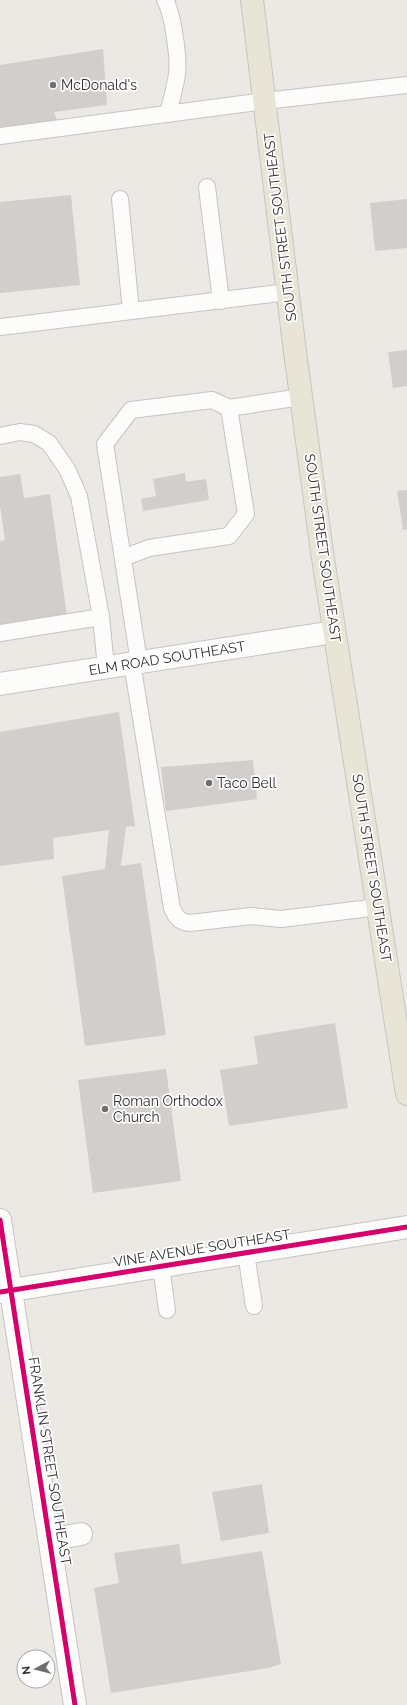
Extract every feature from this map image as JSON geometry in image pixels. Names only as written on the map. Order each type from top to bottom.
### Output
[{"type":"main road","name":"SOUTH STREET SOUTHEAST","points":[[252,0],[301,397],[322,552],[407,1094]]},
{"type":"street","name":"ELM ROAD SOUTHEAST","points":[[0,684],[334,632]]},
{"type":"street","name":"FRANKLIN STREET SOUTHEAST","points":[[0,1220],[6,1291],[50,1540],[75,1705]]},
{"type":"street","name":"VINE AVENUE SOUTHEAST","points":[[6,1291],[407,1227]]},
{"type":"street","points":[[50,1540],[81,1534]]},
{"type":"lane","points":[[165,0],[169,6],[175,37],[177,73],[168,114]]},
{"type":"lane","points":[[0,136],[265,101],[407,85]]},
{"type":"lane","points":[[207,187],[221,301]]},
{"type":"lane","points":[[120,199],[131,311]]},
{"type":"lane","points":[[0,327],[288,292]]},
{"type":"lane","points":[[301,397],[229,408],[212,400],[131,410],[105,444],[123,558],[135,663],[172,908],[175,916],[182,922],[190,924],[251,916],[281,919],[378,907]]},
{"type":"lane","points":[[123,558],[149,548],[229,536],[246,514],[229,408]]},
{"type":"lane","points":[[0,436],[20,432],[34,434],[50,443],[67,469],[80,496],[101,617],[106,667]]},
{"type":"lane","points":[[0,633],[101,617]]},
{"type":"lane","points":[[246,1253],[254,1306]]},
{"type":"lane","points":[[161,1266],[167,1310]]},
{"type":"building","name":"McDonald's","points":[[103,49],[107,105],[54,112],[57,121],[0,128],[0,65]]},
{"type":"building","points":[[71,195],[80,285],[0,293],[0,202]]},
{"type":"building","points":[[407,199],[407,248],[375,251],[370,203]]},
{"type":"building","points":[[407,350],[407,386],[393,388],[388,352]]},
{"type":"building","points":[[185,473],[186,482],[206,479],[209,500],[143,511],[141,499],[156,496],[153,479]]},
{"type":"building","points":[[20,474],[24,498],[50,494],[67,616],[0,626],[0,541],[5,540],[0,505],[0,477]]},
{"type":"building","points":[[407,490],[407,529],[403,530],[397,491]]},
{"type":"building","points":[[119,712],[135,826],[126,827],[121,866],[141,863],[166,1035],[85,1046],[62,876],[105,869],[109,830],[53,838],[54,859],[0,866],[0,732]]},
{"type":"building","name":"Taco Bell","points":[[253,760],[257,799],[166,811],[161,767]]},
{"type":"building","points":[[335,1023],[348,1108],[229,1126],[220,1070],[258,1064],[254,1036]]},
{"type":"building","points":[[166,1069],[181,1181],[93,1193],[78,1080]]},
{"type":"building","points":[[262,1484],[269,1533],[221,1541],[212,1492]]},
{"type":"building","points":[[179,1544],[182,1564],[262,1551],[281,1664],[268,1668],[111,1693],[94,1588],[119,1583],[114,1553]]},
{"type":"cycle path","points":[[0,1220],[75,1705]]},
{"type":"cycle path","points":[[0,1292],[407,1227]]},
{"type":"place","name":"McDonald's","points":[[53,85]]},
{"type":"place","name":"Taco Bell","points":[[209,783]]},
{"type":"place","name":"Roman Orthodox Church","points":[[105,1109]]}]
